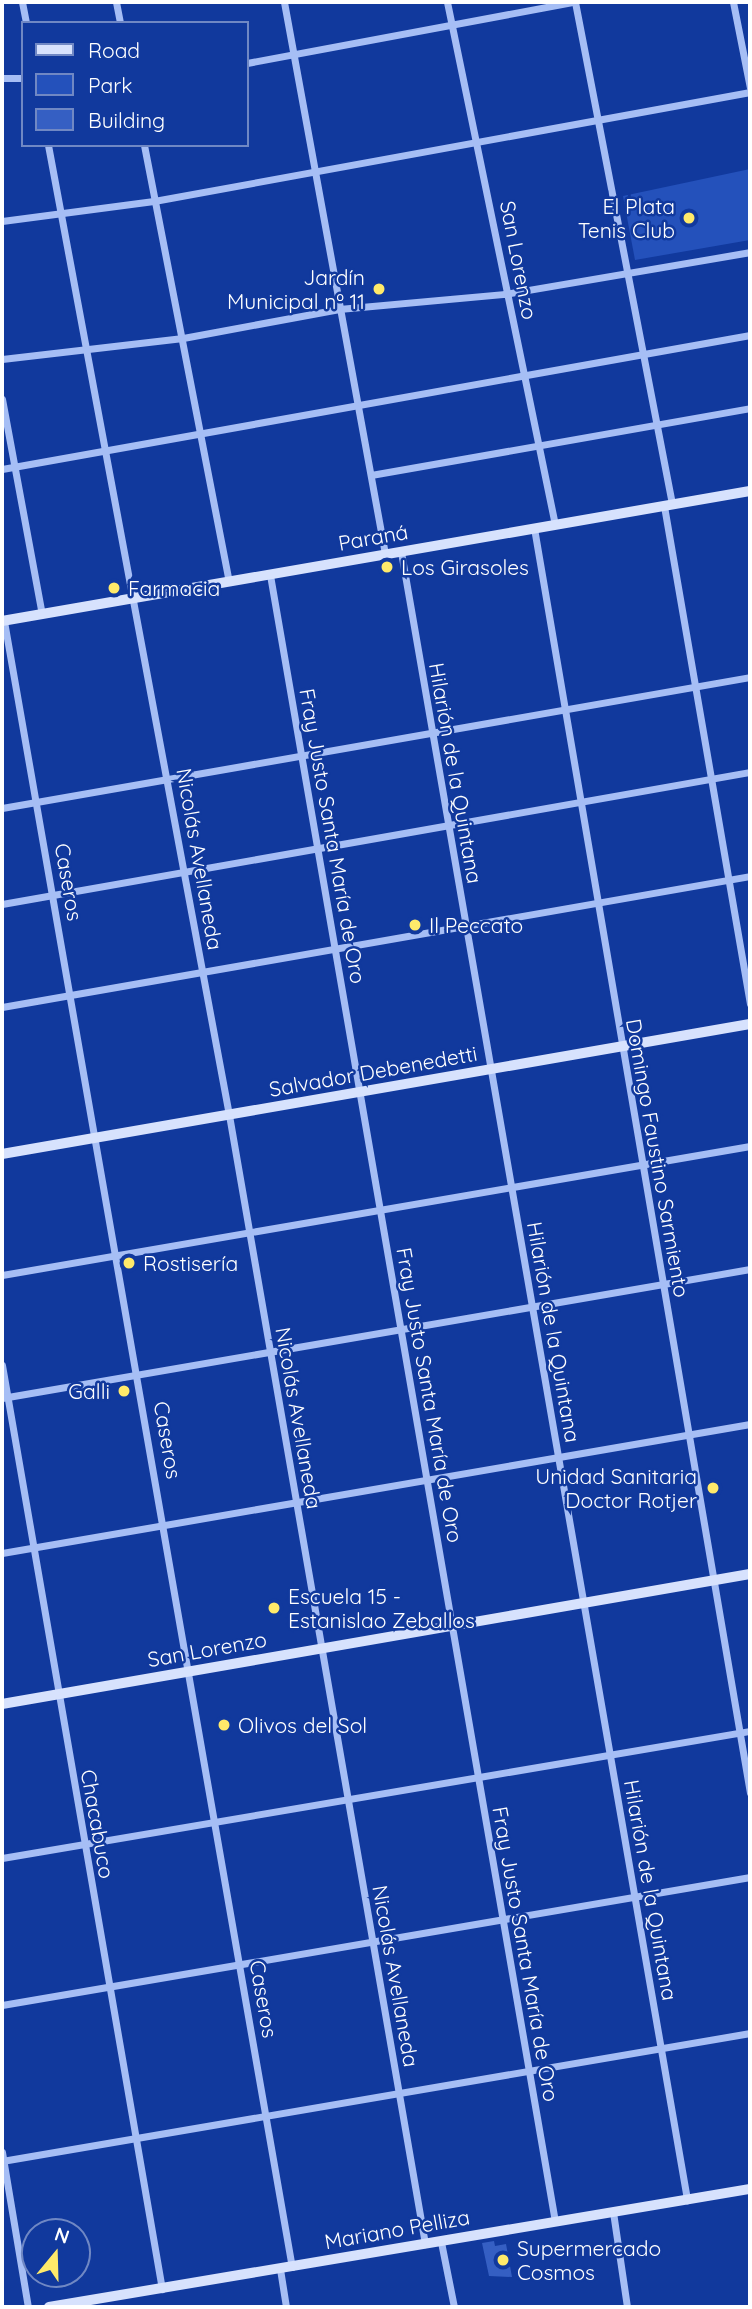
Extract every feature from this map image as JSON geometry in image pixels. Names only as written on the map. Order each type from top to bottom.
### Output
[{"type":"street","points":[[22,2],[26,21]]},
{"type":"street","points":[[116,2],[120,21]]},
{"type":"street","points":[[284,2],[313,173],[385,554]]},
{"type":"street","name":"San Lorenzo","points":[[447,2],[505,294],[555,525]]},
{"type":"street","points":[[248,62],[573,2],[658,426],[695,687],[750,1003]]},
{"type":"street","points":[[2,221],[155,201],[313,173],[476,138],[750,90],[733,2]]},
{"type":"street","points":[[2,78],[21,78]]},
{"type":"street","name":"Nicolás Avellaneda","points":[[48,147],[101,452],[168,779],[229,1115],[247,1232],[425,2244]]},
{"type":"street","points":[[144,147],[229,582]]},
{"type":"street","points":[[2,359],[183,338],[339,309],[505,294],[750,251]]},
{"type":"street","points":[[2,469],[750,335]]},
{"type":"street","points":[[2,399],[42,614]]},
{"type":"street","points":[[371,475],[750,408]]},
{"type":"street","name":"Paraná","points":[[3,621],[750,491]]},
{"type":"street","name":"Domingo Faustino Sarmiento","points":[[534,528],[750,1793]]},
{"type":"street","name":"Hilarión de la Quintana","points":[[401,552],[687,2200]]},
{"type":"street","name":"Fray Justo Santa María de Oro","points":[[270,575],[555,2221]]},
{"type":"street","name":"Caseros","points":[[3,621],[139,1373],[292,2267]]},
{"type":"street","points":[[2,808],[750,677]]},
{"type":"street","points":[[2,904],[750,772]]},
{"type":"street","points":[[2,1007],[750,876]]},
{"type":"street","name":"Salvador Debenedetti","points":[[2,1154],[750,1024]]},
{"type":"street","points":[[2,1275],[750,1146]]},
{"type":"street","points":[[4,1398],[750,1269]]},
{"type":"street","name":"Chacabuco","points":[[2,1365],[4,1398],[33,1548],[162,2289]]},
{"type":"street","points":[[2,1553],[750,1423]]},
{"type":"street","name":"San Lorenzo","points":[[2,1704],[750,1574]]},
{"type":"street","points":[[2,1858],[750,1731]]},
{"type":"street","points":[[2,2006],[750,1877]]},
{"type":"street","points":[[28,2307],[2,2158],[136,2138],[750,2033]]},
{"type":"street","name":"Mariano Pelliza","points":[[49,2307],[113,2302],[162,2289],[750,2189]]},
{"type":"street","points":[[613,2212],[627,2307]]},
{"type":"street","points":[[441,2242],[454,2307]]},
{"type":"street","points":[[279,2269],[286,2307]]},
{"type":"green space","name":"El Plata Tenis Club","points":[[750,169],[750,240],[635,260],[623,196]]},
{"type":"building","points":[[494,2241],[495,2246],[506,2244],[512,2277],[489,2276],[482,2243]]},
{"type":"place","name":"El Plata Tenis Club","points":[[689,218]]},
{"type":"place","name":"Jardín Municipal nº 11","points":[[379,289]]},
{"type":"place","name":"Los Girasoles","points":[[387,567]]},
{"type":"place","name":"Farmacia","points":[[114,588]]},
{"type":"place","name":"Il Peccato","points":[[415,925]]},
{"type":"place","name":"Rostisería","points":[[129,1263]]},
{"type":"place","name":"Galli","points":[[124,1391]]},
{"type":"place","name":"Unidad Sanitaria Doctor Rotjer","points":[[713,1488]]},
{"type":"place","name":"Escuela 15 - Estanislao Zeballos","points":[[274,1608]]},
{"type":"place","name":"Olivos del Sol","points":[[224,1725]]},
{"type":"place","name":"Supermercado Cosmos","points":[[503,2260]]}]
